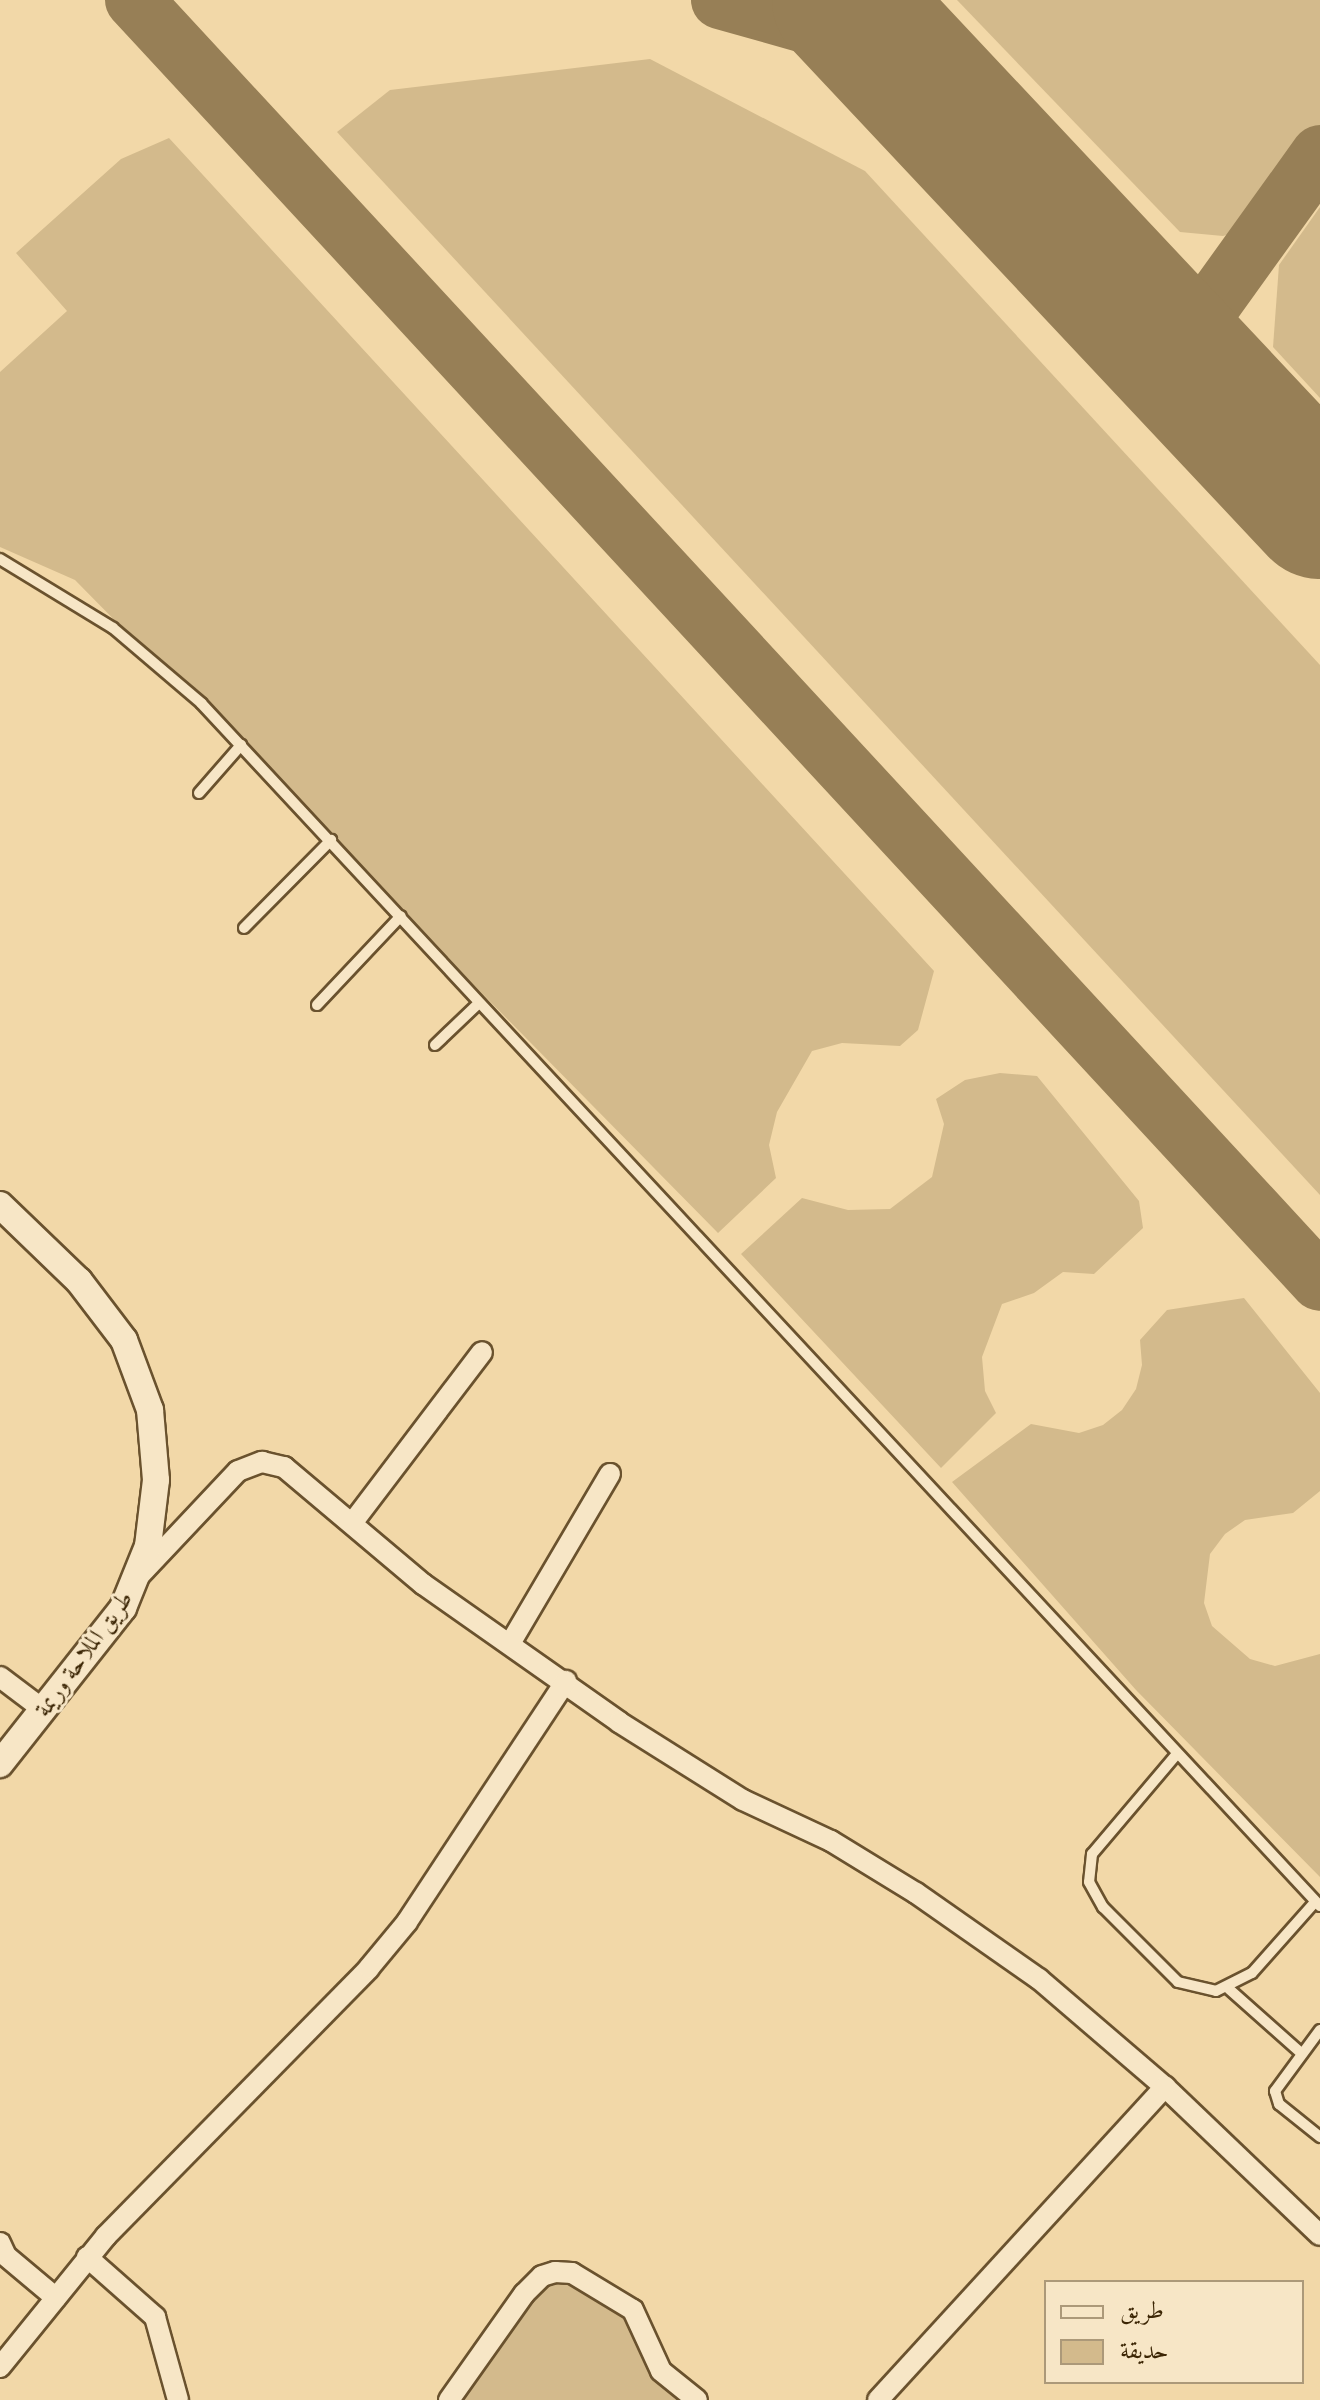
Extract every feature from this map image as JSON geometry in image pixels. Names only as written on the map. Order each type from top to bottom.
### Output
[{"type":"street","name":"طريق الملاحة وريمة","points":[[0,1205],[104,1309],[140,1374],[150,1410],[156,1480],[148,1546],[139,1576],[123,1608],[45,1711],[0,1764]]},
{"type":"street","points":[[353,1522],[482,1352]]},
{"type":"street","points":[[139,1576],[238,1471],[254,1463],[284,1467],[423,1584],[511,1642],[619,1722],[743,1800],[831,1841],[916,1893],[1039,1979],[1165,2087],[1320,2235]]},
{"type":"street","points":[[511,1642],[610,1474]]},
{"type":"street","points":[[0,1677],[45,1711]]},
{"type":"street","points":[[0,2367],[87,2257],[388,1945],[474,1826],[566,1681]]},
{"type":"street","points":[[878,2400],[1165,2087]]},
{"type":"street","points":[[0,2243],[6,2256],[56,2298]]},
{"type":"street","points":[[87,2257],[155,2317],[178,2400]]},
{"type":"street","points":[[449,2400],[524,2294],[542,2276],[555,2272],[572,2273],[633,2310],[661,2371],[697,2400]]},
{"type":"lane","points":[[0,559],[124,637],[241,745],[1176,1755],[1318,1904],[1252,1973],[1229,1989],[1203,1991],[1178,1982],[1103,1907],[1089,1882],[1088,1868],[1100,1841],[1176,1755]]},
{"type":"lane","points":[[199,793],[241,745]]},
{"type":"lane","points":[[244,928],[331,840]]},
{"type":"lane","points":[[317,1005],[401,916]]},
{"type":"lane","points":[[435,1045],[479,1003]]},
{"type":"lane","points":[[1229,1989],[1301,2053]]},
{"type":"lane","points":[[1320,2030],[1277,2084],[1276,2098],[1320,2137]]},
{"type":"green space","points":[[957,0],[1320,0],[1320,127],[1253,227],[1223,236],[1180,232]]},
{"type":"green space","points":[[650,59],[865,171],[1320,665],[1320,1195],[337,132],[390,90]]},
{"type":"green space","points":[[169,138],[934,971],[918,1030],[900,1046],[842,1043],[812,1051],[777,1112],[769,1145],[776,1178],[718,1233],[75,580],[0,547],[0,372],[67,311],[16,253],[121,159]]},
{"type":"green space","points":[[1320,207],[1320,398],[1273,347],[1279,265]]},
{"type":"green space","points":[[1000,1073],[1037,1076],[1139,1201],[1143,1228],[1094,1274],[1063,1272],[1034,1293],[1002,1304],[982,1357],[985,1391],[996,1413],[941,1468],[741,1254],[802,1198],[848,1210],[890,1209],[932,1177],[944,1124],[936,1099],[965,1080]]},
{"type":"green space","points":[[1244,1298],[1320,1393],[1320,1491],[1293,1513],[1245,1520],[1225,1534],[1210,1554],[1204,1603],[1212,1626],[1250,1659],[1275,1666],[1320,1654],[1320,1877],[1136,1690],[952,1482],[1031,1424],[1079,1433],[1103,1425],[1122,1410],[1136,1389],[1142,1365],[1140,1340],[1167,1310]]},
{"type":"green space","points":[[555,2272],[624,2304],[648,2342],[697,2400],[449,2400]]},
{"type":"taxiway","points":[[134,0],[1320,1282]]},
{"type":"taxiway","points":[[720,0],[883,46]]},
{"type":"taxiway","points":[[1177,353],[1320,154]]},
{"type":"runway","points":[[843,0],[1320,508]]}]
